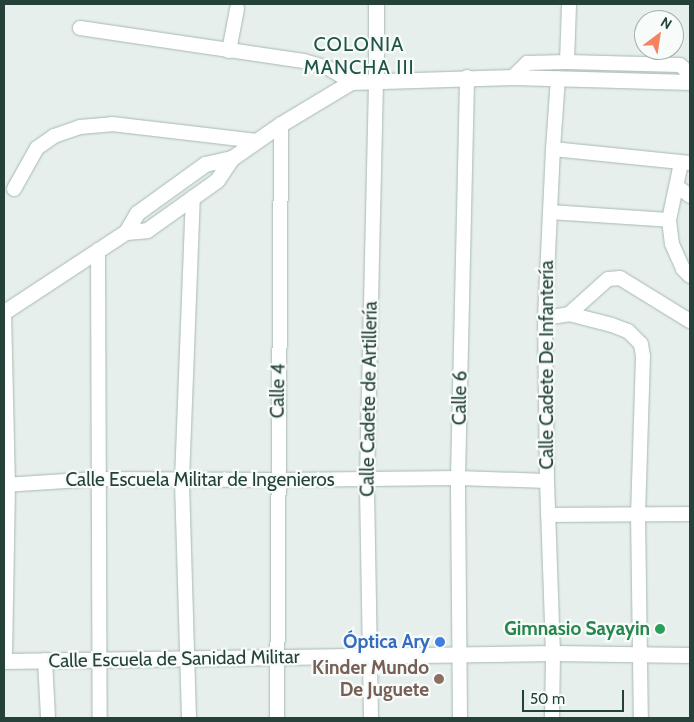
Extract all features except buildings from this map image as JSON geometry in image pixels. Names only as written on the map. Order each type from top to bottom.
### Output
[{"type":"main road","points":[[376,4],[376,79]]},
{"type":"main road","points":[[126,232],[147,230],[217,180],[232,158],[281,124],[351,82],[376,79],[513,77],[690,82]]},
{"type":"main road","points":[[4,312],[126,232],[137,213],[204,164],[232,158]]},
{"type":"main road","name":"Calle Escuela de Sanidad Militar","points":[[5,661],[553,652],[690,655]]},
{"type":"street","points":[[567,62],[570,4]]},
{"type":"street","points":[[229,51],[237,9]]},
{"type":"street","points":[[80,28],[304,61],[328,68],[351,82]]},
{"type":"street","points":[[513,77],[527,63],[567,62],[680,65],[690,74]]},
{"type":"street","name":"Calle 6","points":[[460,718],[458,478],[467,77]]},
{"type":"street","name":"Calle Cadete De Infantería","points":[[552,718],[553,652],[547,481],[545,318],[552,149],[558,78]]},
{"type":"street","name":"Calle Cadete de Artillería","points":[[371,718],[367,479],[376,79]]},
{"type":"street","points":[[14,189],[38,148],[54,136],[80,127],[112,124],[257,141]]},
{"type":"street","name":"Calle 4","points":[[278,718],[277,480],[281,124]]},
{"type":"street","points":[[552,149],[686,163],[669,220],[672,244],[683,269],[690,276]]},
{"type":"street","points":[[678,187],[690,196]]},
{"type":"street","points":[[189,718],[182,480],[192,197]]},
{"type":"street","points":[[550,212],[669,220]]},
{"type":"street","points":[[98,250],[100,718]]},
{"type":"street","points":[[569,314],[608,279],[620,278],[690,322]]},
{"type":"street","points":[[4,312],[6,485],[5,661]]},
{"type":"street","points":[[545,318],[569,314],[612,325],[628,331],[642,344],[638,514],[641,718]]},
{"type":"street","name":"Calle Escuela Militar de Ingenieros","points":[[6,485],[98,479],[458,478],[547,481]]},
{"type":"street","points":[[548,515],[690,514]]},
{"type":"street","points":[[45,660],[48,718]]},
{"type":"place","name":"Gimnasio Sayayin","points":[[660,629]]},
{"type":"place","name":"Óptica Ary","points":[[440,642]]},
{"type":"place","name":"Kinder Mundo De Juguete","points":[[439,679]]},
{"type":"district","name":"COLONIA MANCHA III","points":[[359,56]]}]
